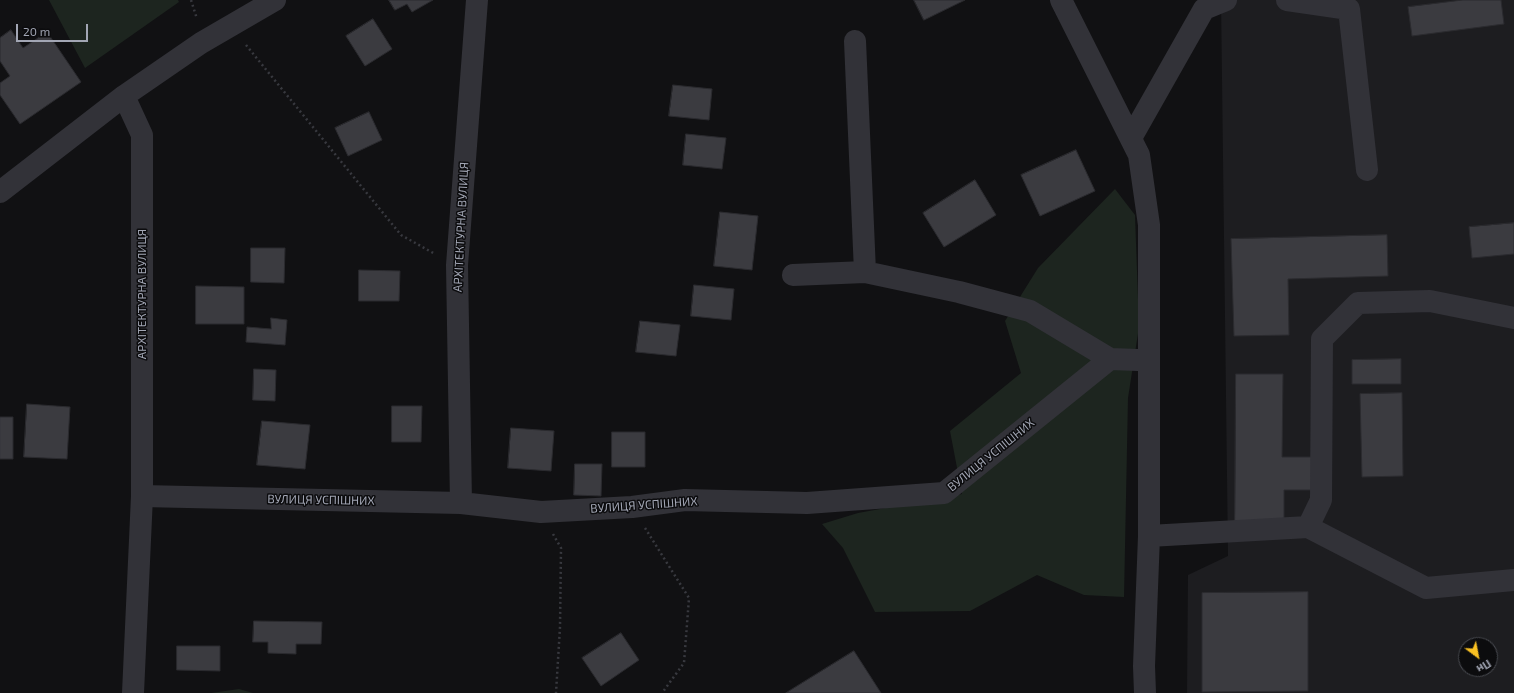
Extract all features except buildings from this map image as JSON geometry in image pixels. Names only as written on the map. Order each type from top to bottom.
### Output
[{"type":"street","points":[[0,192],[124,96],[201,43],[276,0]]},
{"type":"street","name":"АРХІТЕКТУРНА ВУЛИЦЯ","points":[[461,503],[457,265],[477,0]]},
{"type":"street","points":[[1061,0],[1139,155],[1149,224],[1149,536],[1144,666],[1145,693]]},
{"type":"street","points":[[1130,138],[1204,9],[1226,0]]},
{"type":"street","points":[[1287,0],[1349,9],[1367,170]]},
{"type":"street","points":[[855,40],[865,272]]},
{"type":"street","name":"АРХІТЕКТУРНА ВУЛИЦЯ","points":[[124,96],[142,135],[142,496],[133,693]]},
{"type":"street","points":[[793,275],[865,272],[959,292],[1030,311],[1110,359],[1138,360],[1148,358]]},
{"type":"street","points":[[1308,527],[1321,500],[1322,339],[1358,303],[1430,301],[1514,318]]},
{"type":"street","name":"ВУЛИЦЯ УСПІШНИХ","points":[[142,496],[461,503],[541,512],[632,507],[686,500],[807,503],[944,493],[1110,359]]},
{"type":"street","points":[[1149,536],[1308,527],[1426,588],[1514,580]]},
{"type":"path","points":[[231,26],[401,235],[457,265]]},
{"type":"path","points":[[632,507],[689,598],[684,663],[662,693]]},
{"type":"path","points":[[541,512],[561,548],[560,627],[556,693]]},
{"type":"shaded area","points":[[49,0],[178,0],[179,2],[85,68]]},
{"type":"shaded area","points":[[1221,0],[1514,0],[1514,693],[1187,693],[1188,575],[1228,556]]},
{"type":"shaded area","points":[[1115,189],[1135,215],[1139,327],[1128,398],[1124,597],[1084,595],[1037,575],[970,611],[875,612],[843,548],[822,524],[858,513],[962,494],[950,431],[1021,373],[1005,321],[1038,268]]},
{"type":"shaded area","points":[[239,689],[253,693],[211,693]]}]
